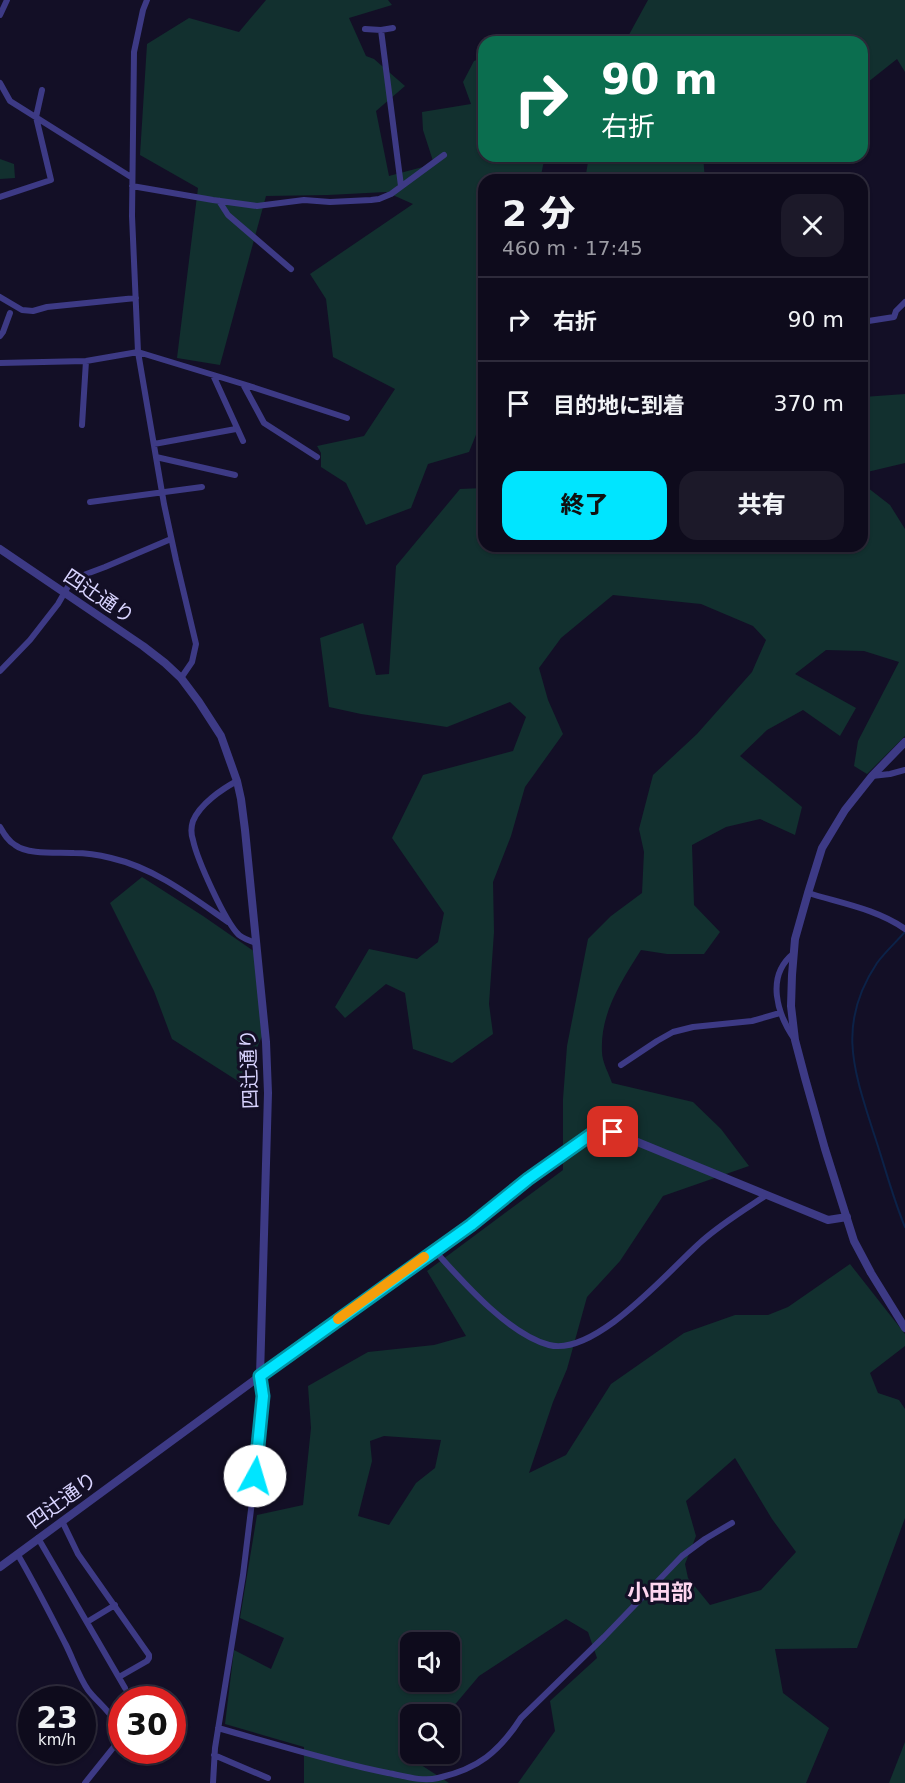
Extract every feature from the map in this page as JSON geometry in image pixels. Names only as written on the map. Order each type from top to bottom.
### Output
[{"type":"street","points":[[0,15],[7,0]]},
{"type":"street","points":[[146,0],[134,52],[131,177],[138,352],[171,539],[196,644],[192,662],[181,678]]},
{"type":"street","points":[[365,29],[393,28]]},
{"type":"street","points":[[381,30],[401,186]]},
{"type":"street","points":[[0,83],[10,101],[131,177]]},
{"type":"street","points":[[0,197],[51,180],[36,117],[42,90]]},
{"type":"street","points":[[132,186],[257,206],[304,200],[330,202],[371,200],[379,199],[401,186],[444,155]]},
{"type":"street","points":[[219,201],[228,215],[291,269]]},
{"type":"street","points":[[0,297],[22,310],[33,311],[47,307],[136,298]]},
{"type":"street","points":[[868,321],[894,317],[896,311],[905,302]]},
{"type":"street","points":[[0,336],[10,313]]},
{"type":"street","points":[[0,363],[86,361],[138,352],[347,418]]},
{"type":"street","points":[[82,424],[86,361]]},
{"type":"street","points":[[213,375],[243,441]]},
{"type":"street","points":[[243,384],[264,423],[317,457]]},
{"type":"street","points":[[154,444],[237,429]]},
{"type":"street","points":[[156,457],[234,475]]},
{"type":"street","points":[[90,502],[202,487]]},
{"type":"street","points":[[0,672],[30,640],[70,584],[81,576],[171,539]]},
{"type":"street","name":"四辻通り","points":[[0,549],[165,663],[181,678],[221,736],[241,799],[266,1042],[268,1093],[260,1376],[0,1567]]},
{"type":"street","points":[[905,742],[872,776],[845,810],[822,848],[799,921],[794,953],[791,1006],[795,1040],[825,1149],[854,1241],[905,1328]]},
{"type":"street","points":[[872,776],[905,770]]},
{"type":"street","points":[[228,922],[191,832],[193,821],[201,810],[220,790],[237,781]]},
{"type":"street","points":[[0,827],[16,847],[43,852],[114,858],[152,873],[176,886],[228,922],[244,939],[256,943]]},
{"type":"street","points":[[808,893],[888,918],[905,929]]},
{"type":"street","points":[[794,953],[785,960],[776,995],[785,1026],[795,1040]]},
{"type":"street","points":[[621,1065],[673,1032],[702,1026],[752,1021],[780,1013]]},
{"type":"street","points":[[213,1783],[214,1755],[243,1575],[254,1487],[263,1396],[260,1376],[471,1225],[528,1179],[593,1133],[613,1132],[828,1220],[847,1217]]},
{"type":"street","points":[[434,1250],[500,1316],[525,1335],[549,1345],[564,1346],[579,1342],[627,1312],[648,1295],[702,1241],[765,1196]]},
{"type":"street","points":[[62,1521],[78,1554],[149,1654],[147,1661],[120,1677]]},
{"type":"street","points":[[218,1728],[351,1766],[421,1779],[436,1779],[471,1768],[492,1755],[521,1718],[597,1645],[682,1556],[732,1523]]},
{"type":"street","points":[[38,1538],[125,1686]]},
{"type":"street","points":[[18,1555],[88,1690],[106,1708],[118,1727],[120,1735],[117,1743],[85,1783]]},
{"type":"street","points":[[87,1622],[115,1605]]},
{"type":"street","points":[[214,1755],[268,1778]]},
{"type":"green space","points":[[266,0],[388,0],[392,5],[349,18],[366,56],[374,59],[405,86],[376,111],[389,176],[434,164],[423,130],[422,112],[471,104],[463,82],[474,61],[478,59],[478,162],[544,162],[541,174],[478,174],[478,430],[469,452],[428,464],[411,508],[366,525],[346,483],[321,467],[321,453],[317,446],[364,436],[395,389],[333,357],[326,299],[310,274],[413,204],[386,192],[266,196],[220,365],[177,358],[198,188],[140,155],[147,44],[189,18],[239,32]]},
{"type":"green space","points":[[648,0],[905,0],[905,72],[897,59],[868,82],[868,36],[628,36]]},
{"type":"green space","points":[[0,159],[14,164],[15,178],[0,179]]},
{"type":"green space","points":[[588,162],[704,162],[704,174],[586,174]]},
{"type":"green space","points":[[905,394],[905,463],[868,472],[868,397]]},
{"type":"green space","points":[[478,488],[478,552],[868,552],[868,488],[890,505],[905,529],[905,736],[867,774],[854,766],[858,741],[899,662],[864,651],[826,650],[795,674],[856,708],[840,736],[803,710],[767,730],[740,756],[802,807],[795,835],[760,819],[726,827],[692,845],[694,905],[720,932],[704,954],[667,954],[641,950],[613,998],[602,1038],[603,1060],[612,1083],[693,1102],[721,1129],[749,1166],[663,1196],[620,1261],[587,1297],[567,1369],[553,1402],[529,1473],[566,1455],[611,1384],[684,1333],[735,1315],[768,1315],[788,1307],[850,1264],[905,1334],[905,1346],[870,1373],[878,1393],[899,1400],[905,1409],[905,1518],[857,1648],[775,1649],[783,1693],[829,1728],[806,1783],[518,1783],[555,1731],[550,1701],[597,1658],[588,1632],[566,1619],[479,1676],[455,1704],[400,1704],[400,1764],[420,1764],[449,1783],[304,1783],[304,1747],[225,1724],[234,1650],[271,1669],[284,1638],[240,1618],[257,1515],[303,1505],[311,1428],[308,1386],[368,1352],[434,1345],[466,1336],[427,1271],[563,1170],[563,1099],[567,1046],[588,939],[611,916],[642,893],[644,852],[639,829],[653,775],[697,734],[752,672],[766,640],[753,626],[701,604],[613,595],[561,638],[539,668],[548,700],[563,734],[525,787],[511,836],[493,882],[494,932],[489,1004],[493,1034],[452,1063],[413,1049],[405,993],[386,984],[345,1018],[335,1007],[369,949],[417,959],[438,942],[444,913],[392,838],[423,775],[513,751],[526,717],[510,702],[447,727],[329,707],[320,638],[363,623],[376,675],[389,674],[396,566],[460,489]],"holes":[[[384,1436],[441,1440],[435,1468],[416,1483],[389,1525],[358,1516],[372,1461],[370,1441]],[[735,1458],[772,1519],[796,1552],[761,1590],[710,1605],[688,1578],[685,1564],[696,1536],[686,1501]]]},
{"type":"green space","points":[[142,877],[255,952],[264,1032],[241,1083],[172,1039],[154,991],[110,903]]},
{"type":"green space","points":[[905,1742],[905,1783],[889,1783]]},
{"type":"waterway","points":[[905,932],[877,963],[865,985],[857,1006],[852,1046],[866,1108],[905,1227]]},
{"type":"slow traffic","points":[[338,1319],[424,1257]]},
{"type":"district","name":"小田部","points":[[660,1592]]},
{"type":"route","points":[[255,1476],[263,1396],[260,1376],[471,1225],[528,1179],[593,1133],[613,1132]]}]
